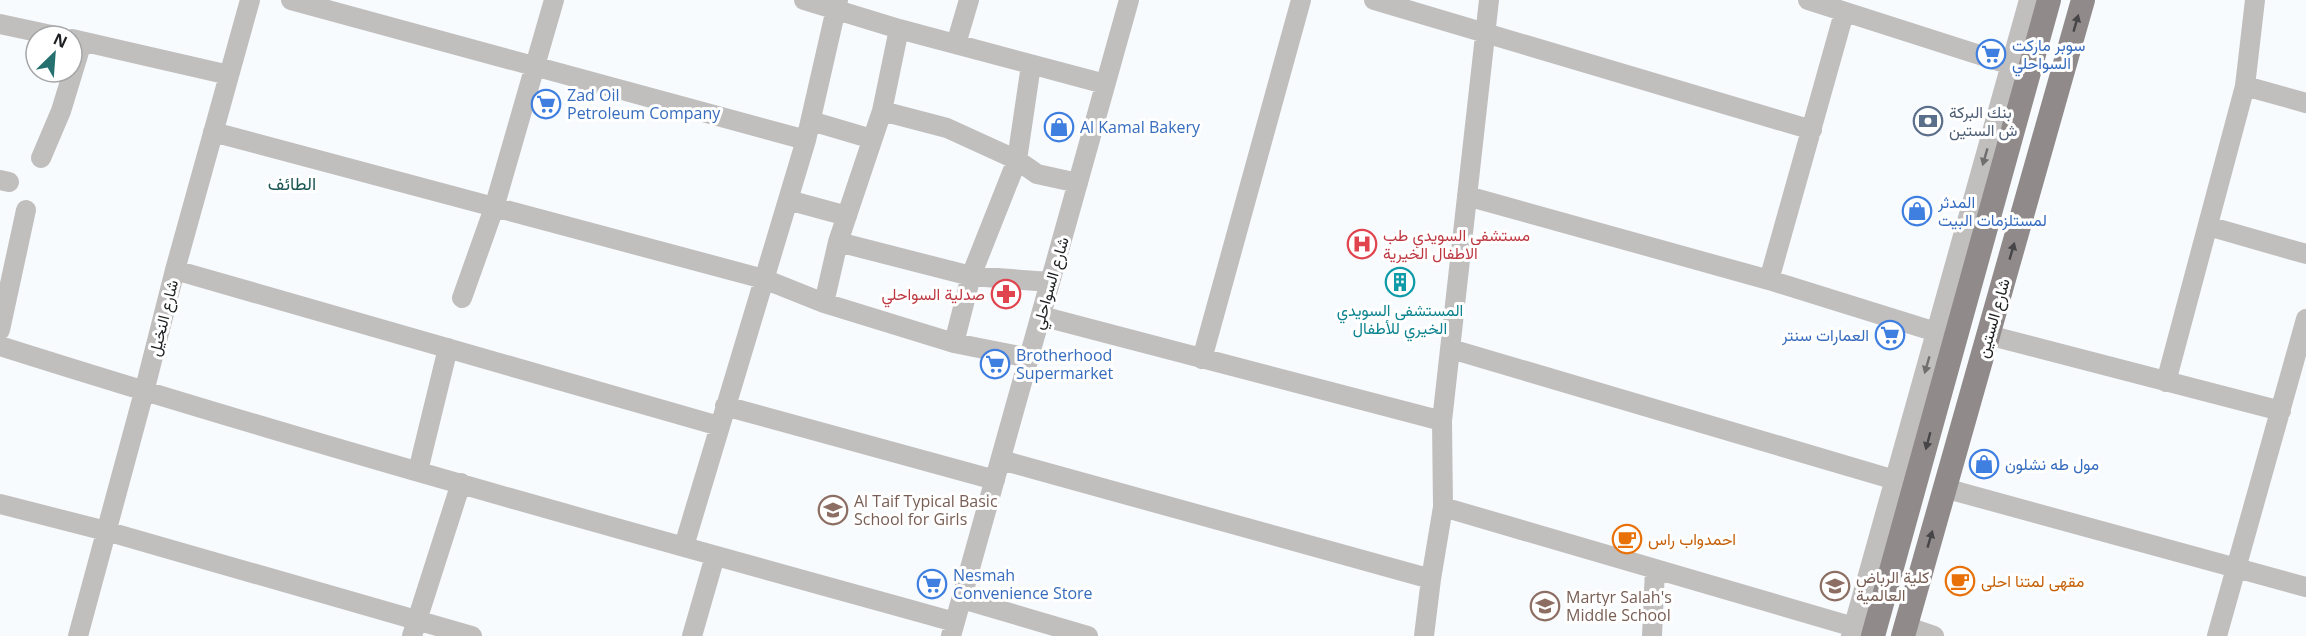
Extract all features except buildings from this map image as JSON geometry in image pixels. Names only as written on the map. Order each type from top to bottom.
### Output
[{"type":"main road","name":"شارع الستين","points":[[1859,633],[2049,0]]},
{"type":"main road","name":"شارع الستين","points":[[1904,631],[2083,0]]},
{"type":"street","name":"شارع النخيل","points":[[78,636],[175,270],[250,0]]},
{"type":"street","points":[[291,0],[535,66],[808,131],[872,140]]},
{"type":"street","points":[[462,298],[494,208],[554,0]]},
{"type":"street","points":[[804,0],[837,5],[899,29],[1105,84]]},
{"type":"street","points":[[956,44],[969,0]]},
{"type":"street","name":"شارع السواحلي","points":[[953,629],[1129,0]]},
{"type":"street","points":[[1202,358],[1300,0]]},
{"type":"street","points":[[1374,0],[1812,130]]},
{"type":"street","points":[[1424,636],[1443,507],[1442,421],[1490,0]]},
{"type":"street","points":[[1808,0],[2011,64]]},
{"type":"street","points":[[1443,507],[1655,569],[1859,633],[1895,480],[2029,0]]},
{"type":"street","points":[[2166,382],[2246,86],[2254,0]]},
{"type":"street","points":[[684,546],[808,131],[837,5]]},
{"type":"street","points":[[1769,280],[1844,13]]},
{"type":"street","points":[[0,24],[24,29]]},
{"type":"street","points":[[824,303],[838,242],[882,111],[899,29]]},
{"type":"street","points":[[84,43],[229,75]]},
{"type":"street","points":[[954,343],[971,276],[1017,160],[1031,65]]},
{"type":"street","points":[[41,158],[61,111],[67,84]]},
{"type":"street","points":[[2246,86],[2306,102]]},
{"type":"street","points":[[882,111],[947,128],[1017,160],[1037,174],[1078,183]]},
{"type":"street","points":[[213,132],[764,279],[824,303],[954,343],[1029,358]]},
{"type":"street","points":[[1467,196],[1769,280],[1936,332]]},
{"type":"street","points":[[788,200],[847,216]]},
{"type":"street","points":[[0,330],[26,210]]},
{"type":"street","points":[[2208,226],[2306,254]]},
{"type":"street","points":[[838,242],[971,276],[1050,282]]},
{"type":"street","points":[[175,270],[719,426]]},
{"type":"street","points":[[1041,316],[1442,421]]},
{"type":"street","points":[[2217,636],[2306,319]]},
{"type":"street","points":[[1988,335],[2280,411]]},
{"type":"street","points":[[0,346],[144,392],[684,546],[953,629]]},
{"type":"street","points":[[418,471],[448,348]]},
{"type":"street","points":[[1451,349],[1895,480]]},
{"type":"street","points":[[726,406],[995,480]]},
{"type":"street","points":[[1000,460],[1431,579]]},
{"type":"street","points":[[414,628],[461,483]]},
{"type":"street","points":[[1944,488],[2306,587]]},
{"type":"street","points":[[0,504],[106,531],[414,628],[472,636]]},
{"type":"street","points":[[692,636],[715,556]]},
{"type":"street","points":[[1652,636],[1655,569]]},
{"type":"street","points":[[962,599],[1088,636]]},
{"type":"street","points":[[1904,631],[1934,636]]},
{"type":"place","name":"سوبر ماركت السواحلي","points":[[1991,54]]},
{"type":"place","name":"Zad Oil Petroleum Company","points":[[546,104]]},
{"type":"place","name":"بنك البركة ش الستين","points":[[1928,121]]},
{"type":"place","name":"Al Kamal Bakery","points":[[1059,127]]},
{"type":"place","name":"المدثر لمستلزمات البيت","points":[[1917,211]]},
{"type":"place","name":"مستشفى السويدي طب الاطفال الخيرية","points":[[1362,244]]},
{"type":"place","name":"المستشفى السويدي الخيري للأطفال","points":[[1400,282]]},
{"type":"place","name":"صدلية السواحلي","points":[[1006,294]]},
{"type":"place","name":"العمارات سنتر","points":[[1890,335]]},
{"type":"place","name":"Brotherhood Supermarket","points":[[995,364]]},
{"type":"place","name":"مول طه نشلون","points":[[1984,464]]},
{"type":"place","name":"Al Taif Typical Basic School for Girls","points":[[833,510]]},
{"type":"place","name":"احمدواب راس","points":[[1627,539]]},
{"type":"place","name":"مقهى لمتنا احلى","points":[[1960,581]]},
{"type":"place","name":"Nesmah Convenience Store","points":[[932,584]]},
{"type":"place","name":"كلية الرباض العالمية","points":[[1835,586]]},
{"type":"place","name":"Martyr Salah's Middle School","points":[[1545,606]]},
{"type":"district","name":"الطائف","points":[[292,184]]}]
